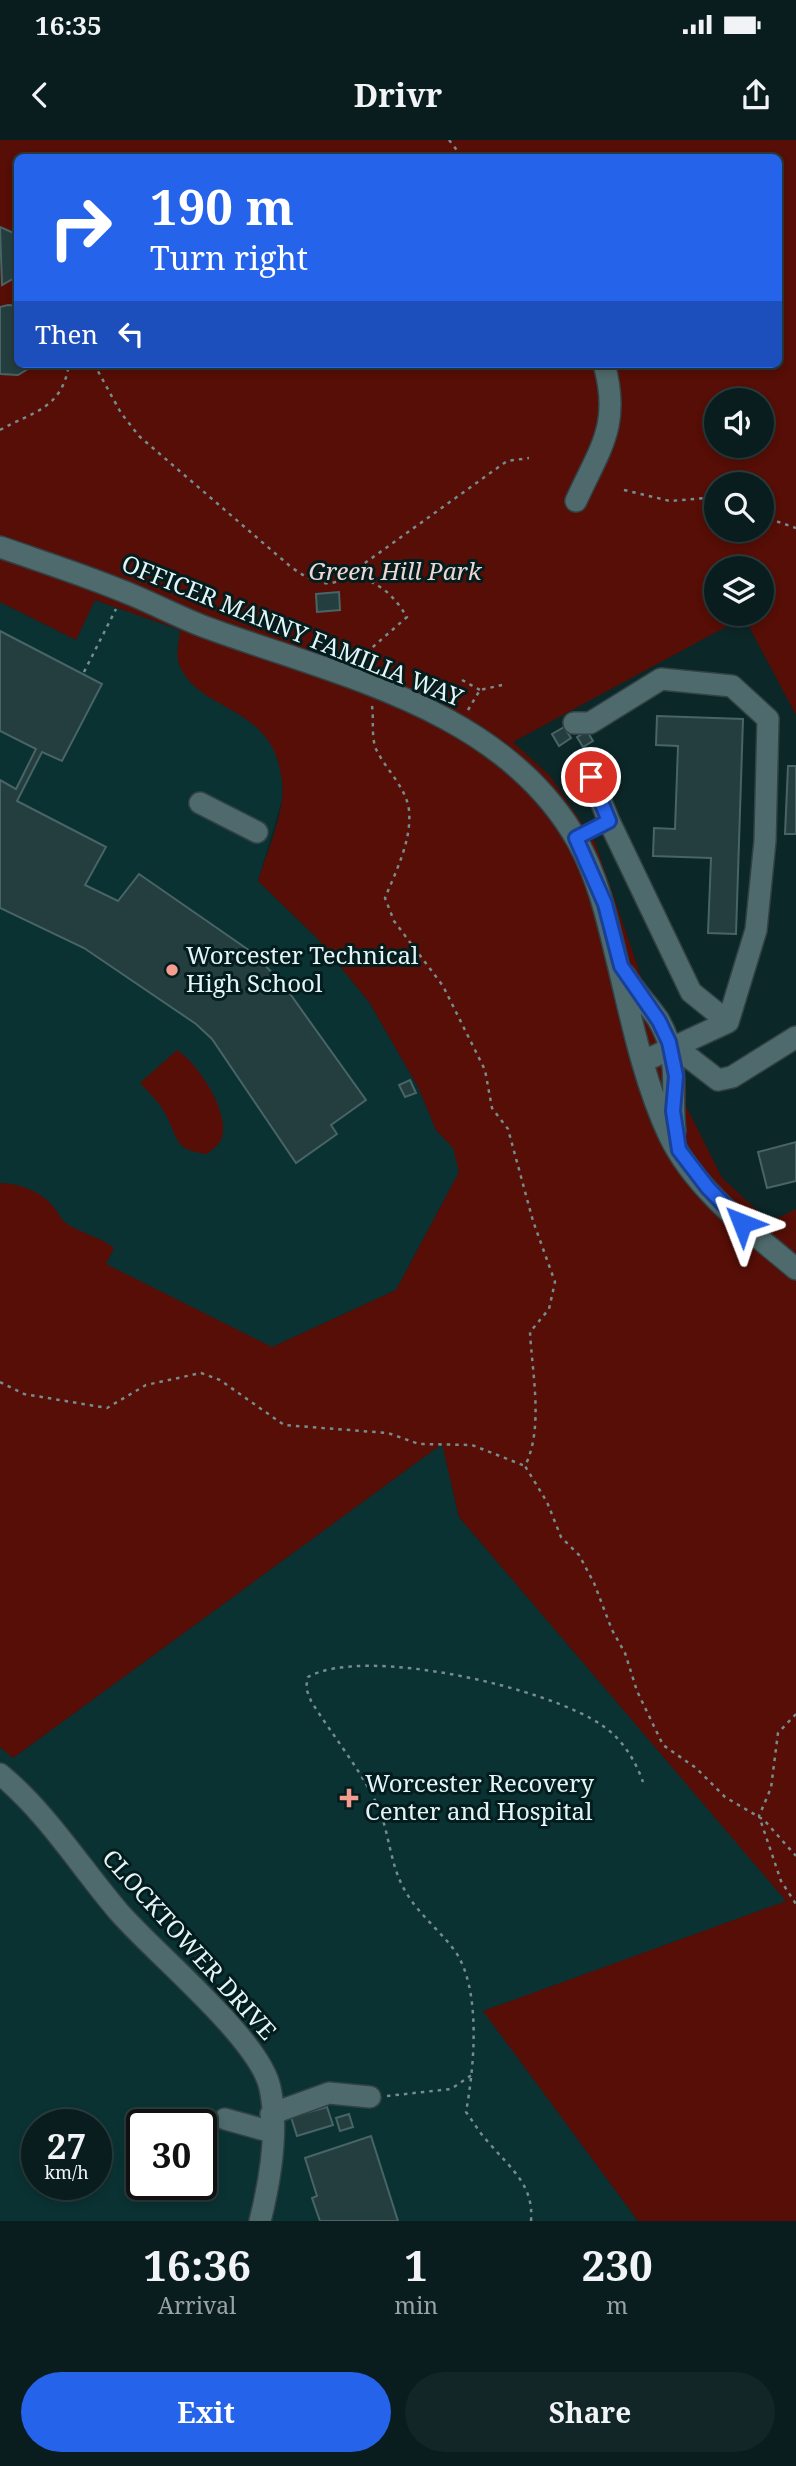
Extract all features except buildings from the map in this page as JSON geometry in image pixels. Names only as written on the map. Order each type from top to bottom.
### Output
[{"type":"street","points":[[576,501],[604,443],[612,410],[605,368]]},
{"type":"street","name":"OFFICER MANNY FAMILIA WAY","points":[[0,547],[122,590],[207,627],[370,686],[460,725],[513,763],[538,788],[576,838],[605,904],[644,1061],[670,1136],[719,1200],[796,1269]]},
{"type":"street","points":[[574,723],[590,723],[662,679],[732,686],[768,719],[765,841],[756,930],[727,1022],[644,1061]]},
{"type":"street","points":[[591,777],[609,821],[691,992],[727,1022]]},
{"type":"street","points":[[200,803],[257,832]]},
{"type":"street","points":[[576,838],[609,821]]},
{"type":"street","name":"OFFICER MANNY FAMILIA WAY","points":[[614,947],[628,981],[659,1021],[671,1046],[676,1076],[673,1111],[679,1150]]},
{"type":"street","points":[[671,1046],[718,1080],[732,1077],[796,1037]]},
{"type":"street","name":"CLOCKTOWER DRIVE","points":[[0,1774],[27,1796],[119,1913],[253,2051],[270,2088],[272,2123],[267,2194],[260,2221]]},
{"type":"street","points":[[225,2119],[272,2123],[328,2093],[370,2097]]},
{"type":"path","points":[[449,140],[460,154]]},
{"type":"path","points":[[0,430],[50,404],[67,368]]},
{"type":"path","points":[[96,368],[121,413],[139,436],[292,567],[310,580],[325,585],[345,579],[507,461],[529,458]]},
{"type":"path","points":[[624,490],[670,501],[704,498]]},
{"type":"path","points":[[774,520],[796,528]]},
{"type":"path","points":[[351,573],[383,587],[407,617],[366,653],[360,667],[370,686],[374,745],[400,786],[409,809],[408,830],[400,863],[385,898],[394,921],[443,986],[485,1070],[492,1108],[508,1129],[533,1221],[555,1282],[549,1309],[530,1332],[533,1451],[525,1466]]},
{"type":"path","points":[[84,672],[119,599]]},
{"type":"path","points":[[462,680],[480,690],[502,685]]},
{"type":"path","points":[[460,725],[480,690]]},
{"type":"path","points":[[0,1382],[24,1394],[107,1408],[146,1385],[201,1373],[220,1380],[284,1425],[388,1433],[419,1444],[472,1445],[525,1466],[547,1502],[561,1538],[579,1555],[594,1583],[612,1630],[625,1653],[637,1691],[663,1745],[696,1768],[725,1797],[759,1816],[796,1856]]},
{"type":"path","points":[[531,2221],[528,2192],[517,2171],[488,2143],[466,2112],[473,2074],[473,2035],[463,1965],[453,1949],[425,1920],[402,1885],[381,1815],[369,1789],[311,1701],[306,1688],[308,1677],[324,1668],[354,1666],[459,1675],[532,1692],[604,1726],[634,1758],[643,1782]]},
{"type":"path","points":[[796,1714],[778,1733],[771,1788],[759,1816],[781,1881],[796,1904]]},
{"type":"path","points":[[370,2097],[420,2095],[451,2089],[473,2074]]},
{"type":"shaded area","name":"Worcester Technical High School","points":[[95,600],[181,630],[177,649],[189,681],[260,728],[274,749],[282,775],[282,799],[258,881],[317,938],[369,1002],[418,1087],[436,1130],[454,1148],[459,1172],[396,1290],[272,1347],[0,1211],[0,602],[76,640]]},
{"type":"shaded area","name":"Worcester Recovery Center and Hospital","points":[[442,1444],[459,1517],[787,1901],[484,2011],[638,2221],[0,2221],[0,1747],[13,1758]]},
{"type":"green space","name":"Green Hill Park","points":[[0,140],[796,140],[796,715],[749,626],[774,626],[774,556],[704,556],[704,626],[727,626],[513,742],[550,776],[595,842],[643,982],[663,1011],[686,1078],[686,1106],[722,1178],[770,1222],[796,1209],[796,2221],[638,2221],[483,2011],[786,1901],[459,1517],[442,1444],[13,1758],[0,1747],[0,1183],[24,1187],[38,1194],[51,1204],[64,1222],[114,1248],[106,1264],[272,1347],[396,1290],[459,1172],[453,1148],[436,1130],[418,1087],[369,1002],[317,938],[258,881],[275,830],[283,794],[278,761],[270,743],[245,718],[202,692],[190,681],[179,662],[180,630],[95,600],[76,640],[0,602]]},
{"type":"green space","points":[[177,1050],[204,1078],[218,1105],[223,1131],[220,1142],[207,1154],[188,1150],[179,1142],[164,1111],[140,1083]]},
{"type":"place","name":"Worcester Technical High School","points":[[172,970]]},
{"type":"place","name":"Worcester Recovery Center and Hospital","points":[[349,1798]]},
{"type":"route","points":[[591,777],[609,821],[576,838],[605,904],[621,966],[628,981],[659,1021],[669,1042],[676,1076],[673,1111],[679,1150],[708,1188],[742,1223]]}]
